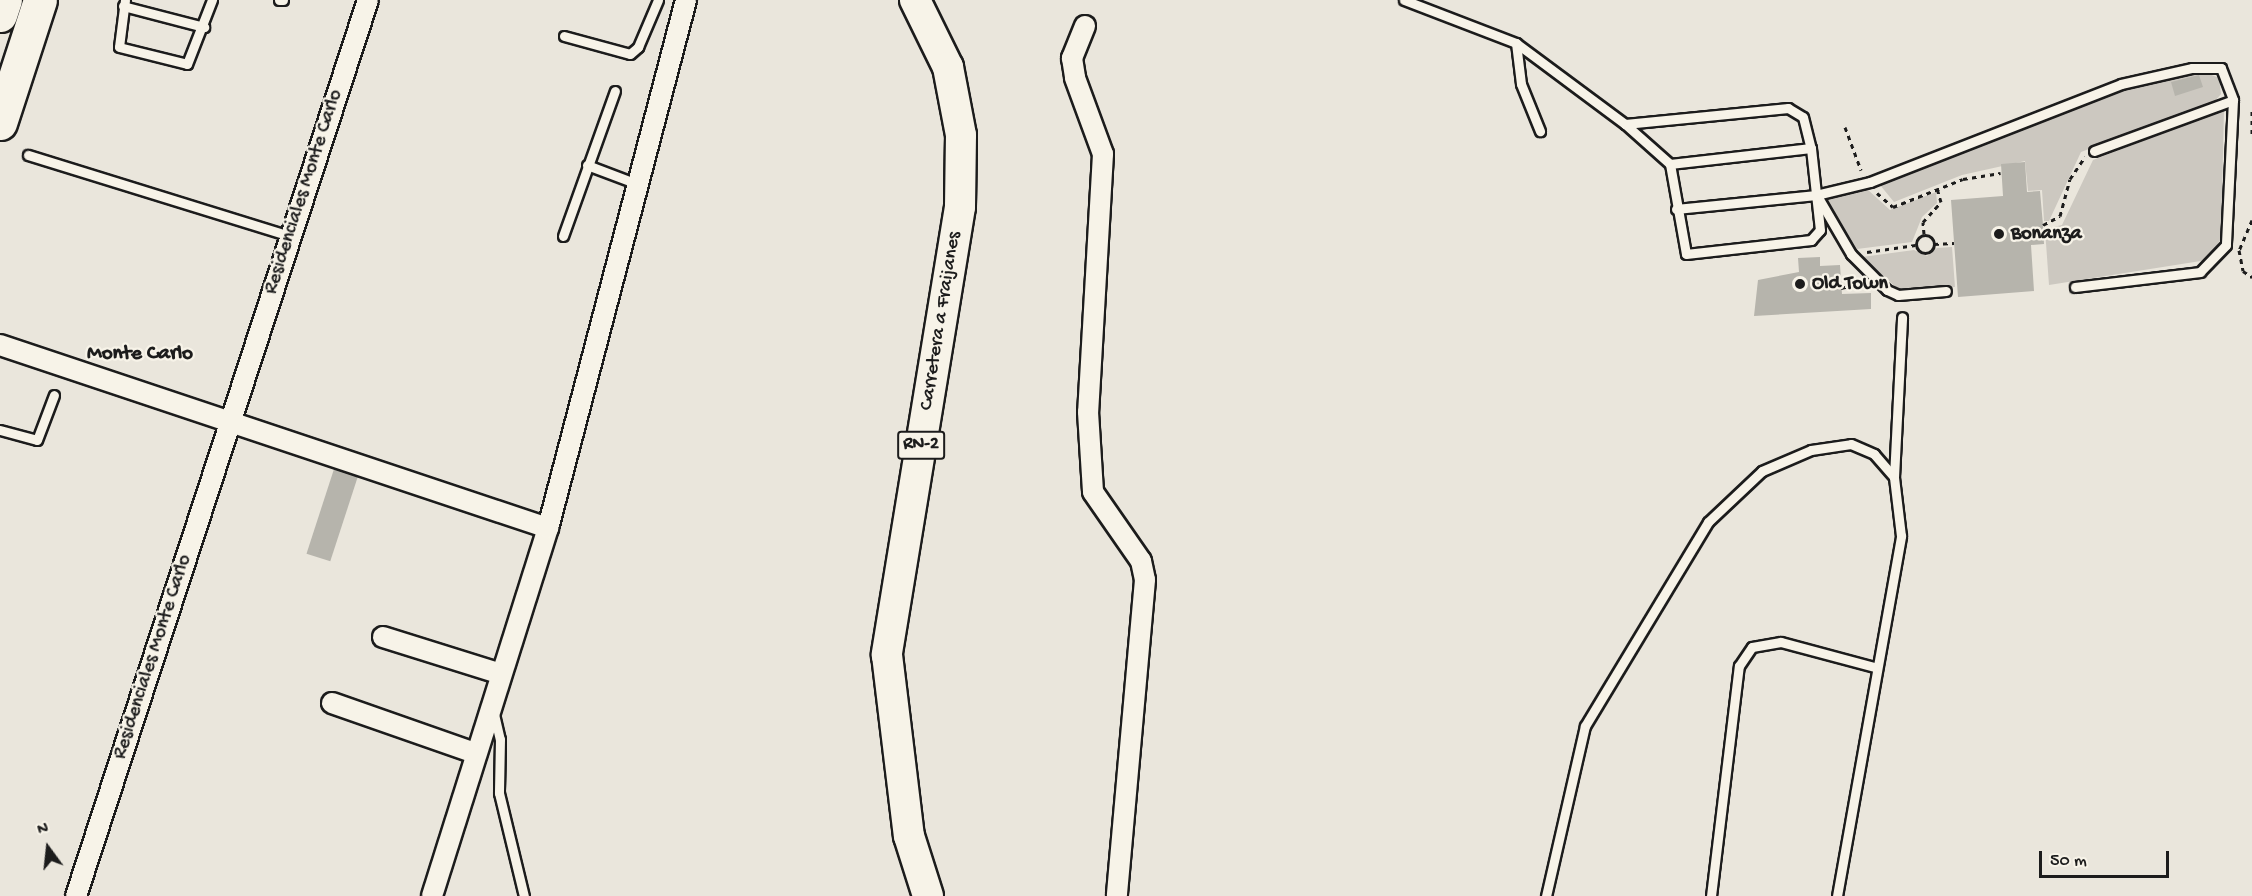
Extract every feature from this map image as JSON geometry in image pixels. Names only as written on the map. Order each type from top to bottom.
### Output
[{"type":"highway","points":[[0,15],[5,0]]},
{"type":"highway","points":[[0,123],[40,0]]},
{"type":"main road","name":"Carretera a Fraijanes","points":[[915,0],[948,67],[959,106],[961,145],[960,207],[887,655],[909,836],[928,896]]},
{"type":"street","name":"Residenciales Monte Carlo","points":[[76,896],[289,236],[368,0]]},
{"type":"street","points":[[432,896],[475,753],[548,528],[640,185],[686,0]]},
{"type":"street","points":[[1085,26],[1072,58],[1075,78],[1103,154],[1089,412],[1093,492],[1141,561],[1144,580],[1117,896]]},
{"type":"street","points":[[0,345],[231,418],[548,528]]},
{"type":"street","points":[[383,637],[501,674]]},
{"type":"street","points":[[332,703],[475,753]]},
{"type":"lane","points":[[204,27],[124,3],[119,47],[187,64],[204,27],[212,0]]},
{"type":"lane","points":[[564,36],[630,54],[638,47],[658,0]]},
{"type":"lane","points":[[1404,0],[1516,43],[1625,124],[1670,164],[1681,247],[1694,255],[1811,240],[1820,230],[1811,148],[1803,117],[1788,108],[1625,124]]},
{"type":"lane","points":[[1516,43],[1521,84],[1540,131]]},
{"type":"lane","points":[[1676,209],[1816,195],[1870,182],[2121,84],[2192,68],[2221,68],[2233,100],[2226,245],[2214,263],[2200,272],[2145,282],[2075,287]]},
{"type":"lane","points":[[563,236],[615,91]]},
{"type":"lane","points":[[2094,152],[2233,100]]},
{"type":"lane","points":[[1670,164],[1811,148]]},
{"type":"lane","points":[[28,155],[289,236]]},
{"type":"lane","points":[[587,165],[640,185]]},
{"type":"lane","points":[[1816,195],[1851,254],[1871,278],[1898,295],[1946,291]]},
{"type":"lane","points":[[1837,896],[1874,667],[1901,536],[1894,477],[1902,317]]},
{"type":"lane","points":[[0,430],[37,440],[54,395]]},
{"type":"lane","points":[[1546,896],[1584,726],[1708,522],[1762,471],[1811,450],[1851,444],[1874,454],[1894,477]]},
{"type":"lane","points":[[1711,896],[1739,666],[1752,647],[1781,642],[1874,667]]},
{"type":"lane","points":[[492,702],[500,739],[499,793],[524,896]]},
{"type":"path","points":[[2252,111],[2252,138]]},
{"type":"path","points":[[1845,126],[1852,157],[1884,204],[1893,207],[1937,188],[2001,173]]},
{"type":"path","points":[[2043,225],[2056,222],[2070,179],[2094,152]]},
{"type":"path","points":[[1934,244],[1924,234],[1923,222],[1941,202],[1937,188]]},
{"type":"path","points":[[2252,220],[2239,250],[2243,271],[2252,277]]},
{"type":"path","points":[[1851,254],[1915,245],[1924,234]]},
{"type":"path","points":[[1915,245],[1926,253],[1934,244],[1954,243]]},
{"type":"path","points":[[1841,288],[1871,278]]},
{"type":"shaded area","points":[[2202,71],[2219,78],[2221,94],[2216,100],[2081,152],[2049,221],[2044,221],[2042,190],[2028,191],[2025,161],[1962,175],[1894,202],[1880,185],[2119,92]]},
{"type":"shaded area","points":[[2224,110],[2221,239],[2207,260],[2049,285],[2045,229],[2062,225],[2093,160]]},
{"type":"shaded area","points":[[1867,189],[1890,210],[1936,192],[1937,203],[1922,217],[1912,242],[1857,249],[1827,200]]},
{"type":"shaded area","points":[[1952,247],[1955,287],[1899,290],[1862,257],[1914,250],[1927,256],[1937,248]]},
{"type":"building","points":[[2199,75],[2203,87],[2175,96],[2171,82]]},
{"type":"building","name":"Bonanza","points":[[2025,162],[2027,192],[2040,191],[2043,225],[2044,244],[2031,245],[2034,291],[1958,297],[1951,200],[2003,196],[2001,164]]},
{"type":"building","name":"Old Town","points":[[1820,257],[1820,266],[1840,265],[1842,294],[1871,293],[1871,309],[1754,316],[1758,280],[1799,272],[1798,258]]},
{"type":"building","points":[[334,469],[358,477],[330,561],[306,554]]},
{"type":"place","name":"Bonanza","points":[[1999,234]]},
{"type":"place","name":"Old Town","points":[[1800,284]]},
{"type":"district","name":"Monte Carlo","points":[[140,355]]}]
